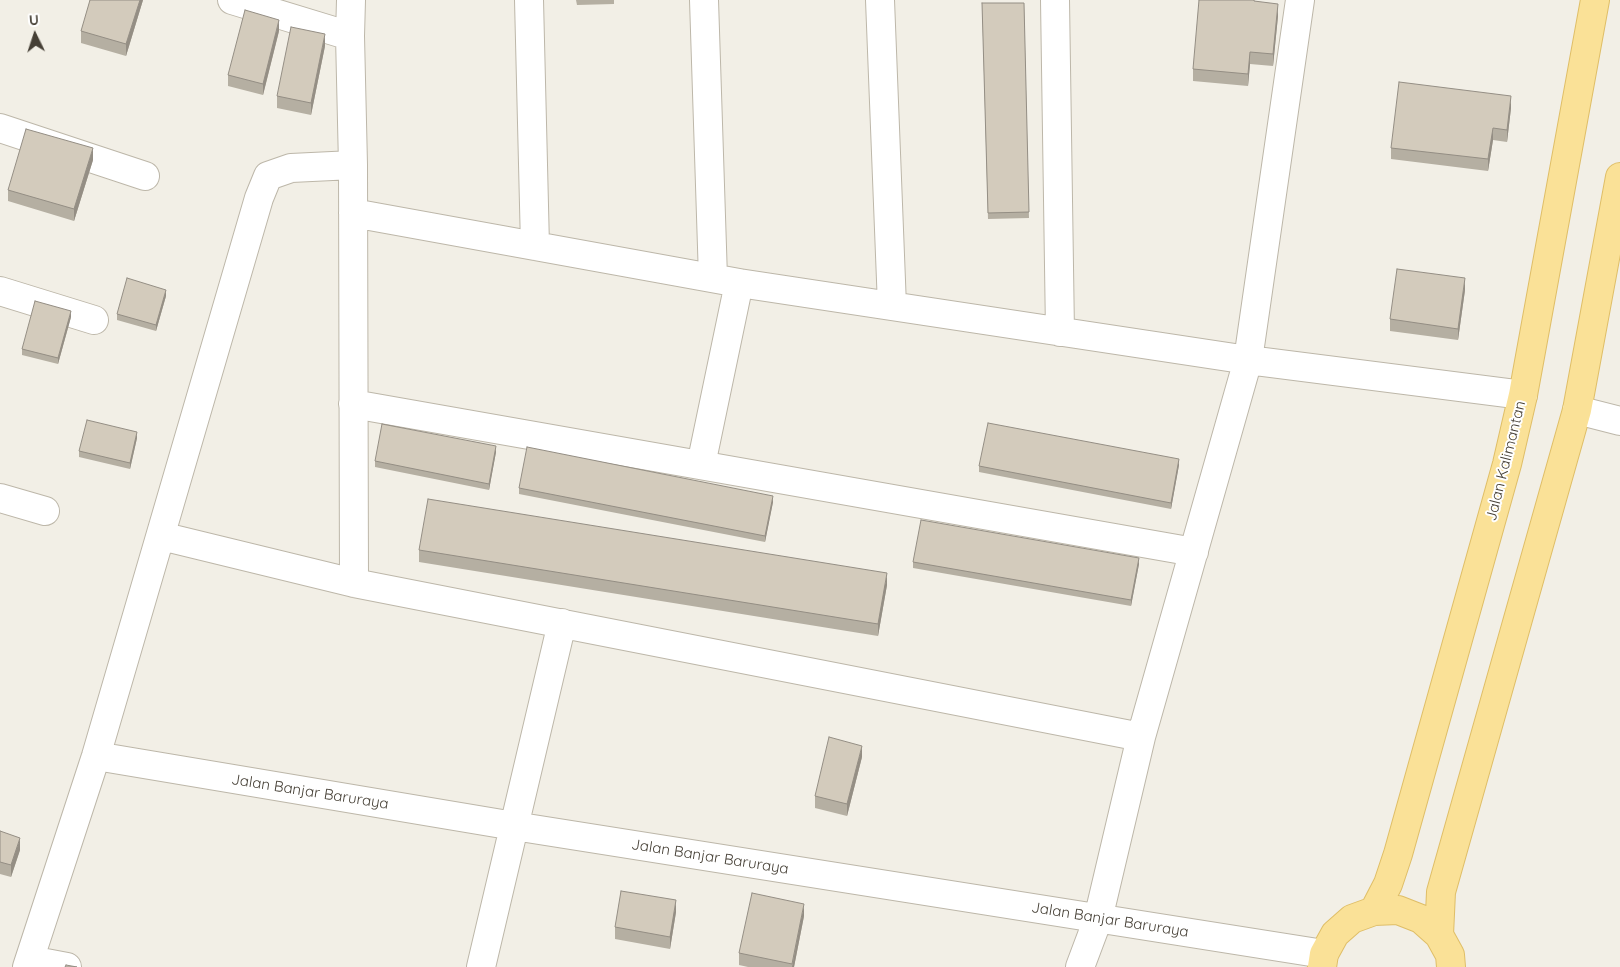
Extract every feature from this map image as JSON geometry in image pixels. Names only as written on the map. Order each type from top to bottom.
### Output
[{"type":"main road","name":"Jalan Kalimantan","points":[[1374,911],[1388,884],[1398,854],[1507,464],[1523,395],[1595,0]]},
{"type":"main road","points":[[1439,935],[1441,892],[1577,410],[1620,177]]},
{"type":"main road","points":[[1323,961],[1335,934],[1352,919],[1374,911],[1398,910],[1421,919],[1439,935],[1450,955],[1451,967]]},
{"type":"street","points":[[232,0],[350,36]]},
{"type":"street","points":[[351,0],[350,36],[354,165],[354,583]]},
{"type":"street","points":[[529,0],[535,246]]},
{"type":"street","points":[[701,465],[726,281],[704,0]]},
{"type":"street","points":[[880,0],[892,306]]},
{"type":"street","points":[[1055,0],[1060,332]]},
{"type":"street","points":[[1080,967],[1098,919],[1141,737],[1248,360],[1300,0]]},
{"type":"street","points":[[0,128],[145,176]]},
{"type":"street","points":[[67,967],[28,964],[96,756],[259,198],[268,176],[291,168],[354,165]]},
{"type":"street","points":[[354,212],[726,281],[1248,360],[1523,395]]},
{"type":"street","points":[[0,291],[94,320]]},
{"type":"street","points":[[354,404],[1194,552]]},
{"type":"street","points":[[1577,410],[1620,421]]},
{"type":"street","points":[[0,498],[45,511]]},
{"type":"street","points":[[161,536],[354,583],[1141,737]]},
{"type":"street","points":[[481,967],[562,624]]},
{"type":"street","name":"Jalan Banjar Baruraya","points":[[96,756],[514,826],[1098,919],[1323,961]]},
{"type":"building","points":[[90,0],[140,0],[126,44],[81,31]]},
{"type":"building","points":[[1199,0],[1254,0],[1278,4],[1273,54],[1250,52],[1248,74],[1193,69]]},
{"type":"building","points":[[982,3],[1024,3],[1029,212],[988,213]]},
{"type":"building","points":[[245,10],[279,20],[263,84],[228,75]]},
{"type":"building","points":[[291,27],[325,34],[311,103],[277,96]]},
{"type":"building","points":[[1399,82],[1511,96],[1507,130],[1493,128],[1488,159],[1391,148]]},
{"type":"building","points":[[26,129],[93,148],[74,209],[8,190]]},
{"type":"building","points":[[1397,269],[1465,278],[1458,329],[1390,319]]},
{"type":"building","points":[[127,278],[166,290],[156,325],[117,314]]},
{"type":"building","points":[[35,301],[71,311],[58,358],[22,349]]},
{"type":"building","points":[[87,420],[137,432],[130,463],[79,451]]},
{"type":"building","points":[[988,423],[1179,459],[1171,503],[979,466]]},
{"type":"building","points":[[382,424],[496,446],[489,484],[375,461]]},
{"type":"building","points":[[527,447],[773,496],[765,536],[519,488]]},
{"type":"building","points":[[428,499],[887,573],[878,624],[419,550]]},
{"type":"building","points":[[921,520],[1139,558],[1131,600],[913,562]]},
{"type":"building","points":[[829,737],[862,746],[847,804],[815,796]]},
{"type":"building","points":[[0,831],[20,838],[11,865],[0,862]]},
{"type":"building","points":[[621,891],[676,900],[670,937],[615,927]]},
{"type":"building","points":[[752,893],[804,904],[792,964],[739,953]]}]
